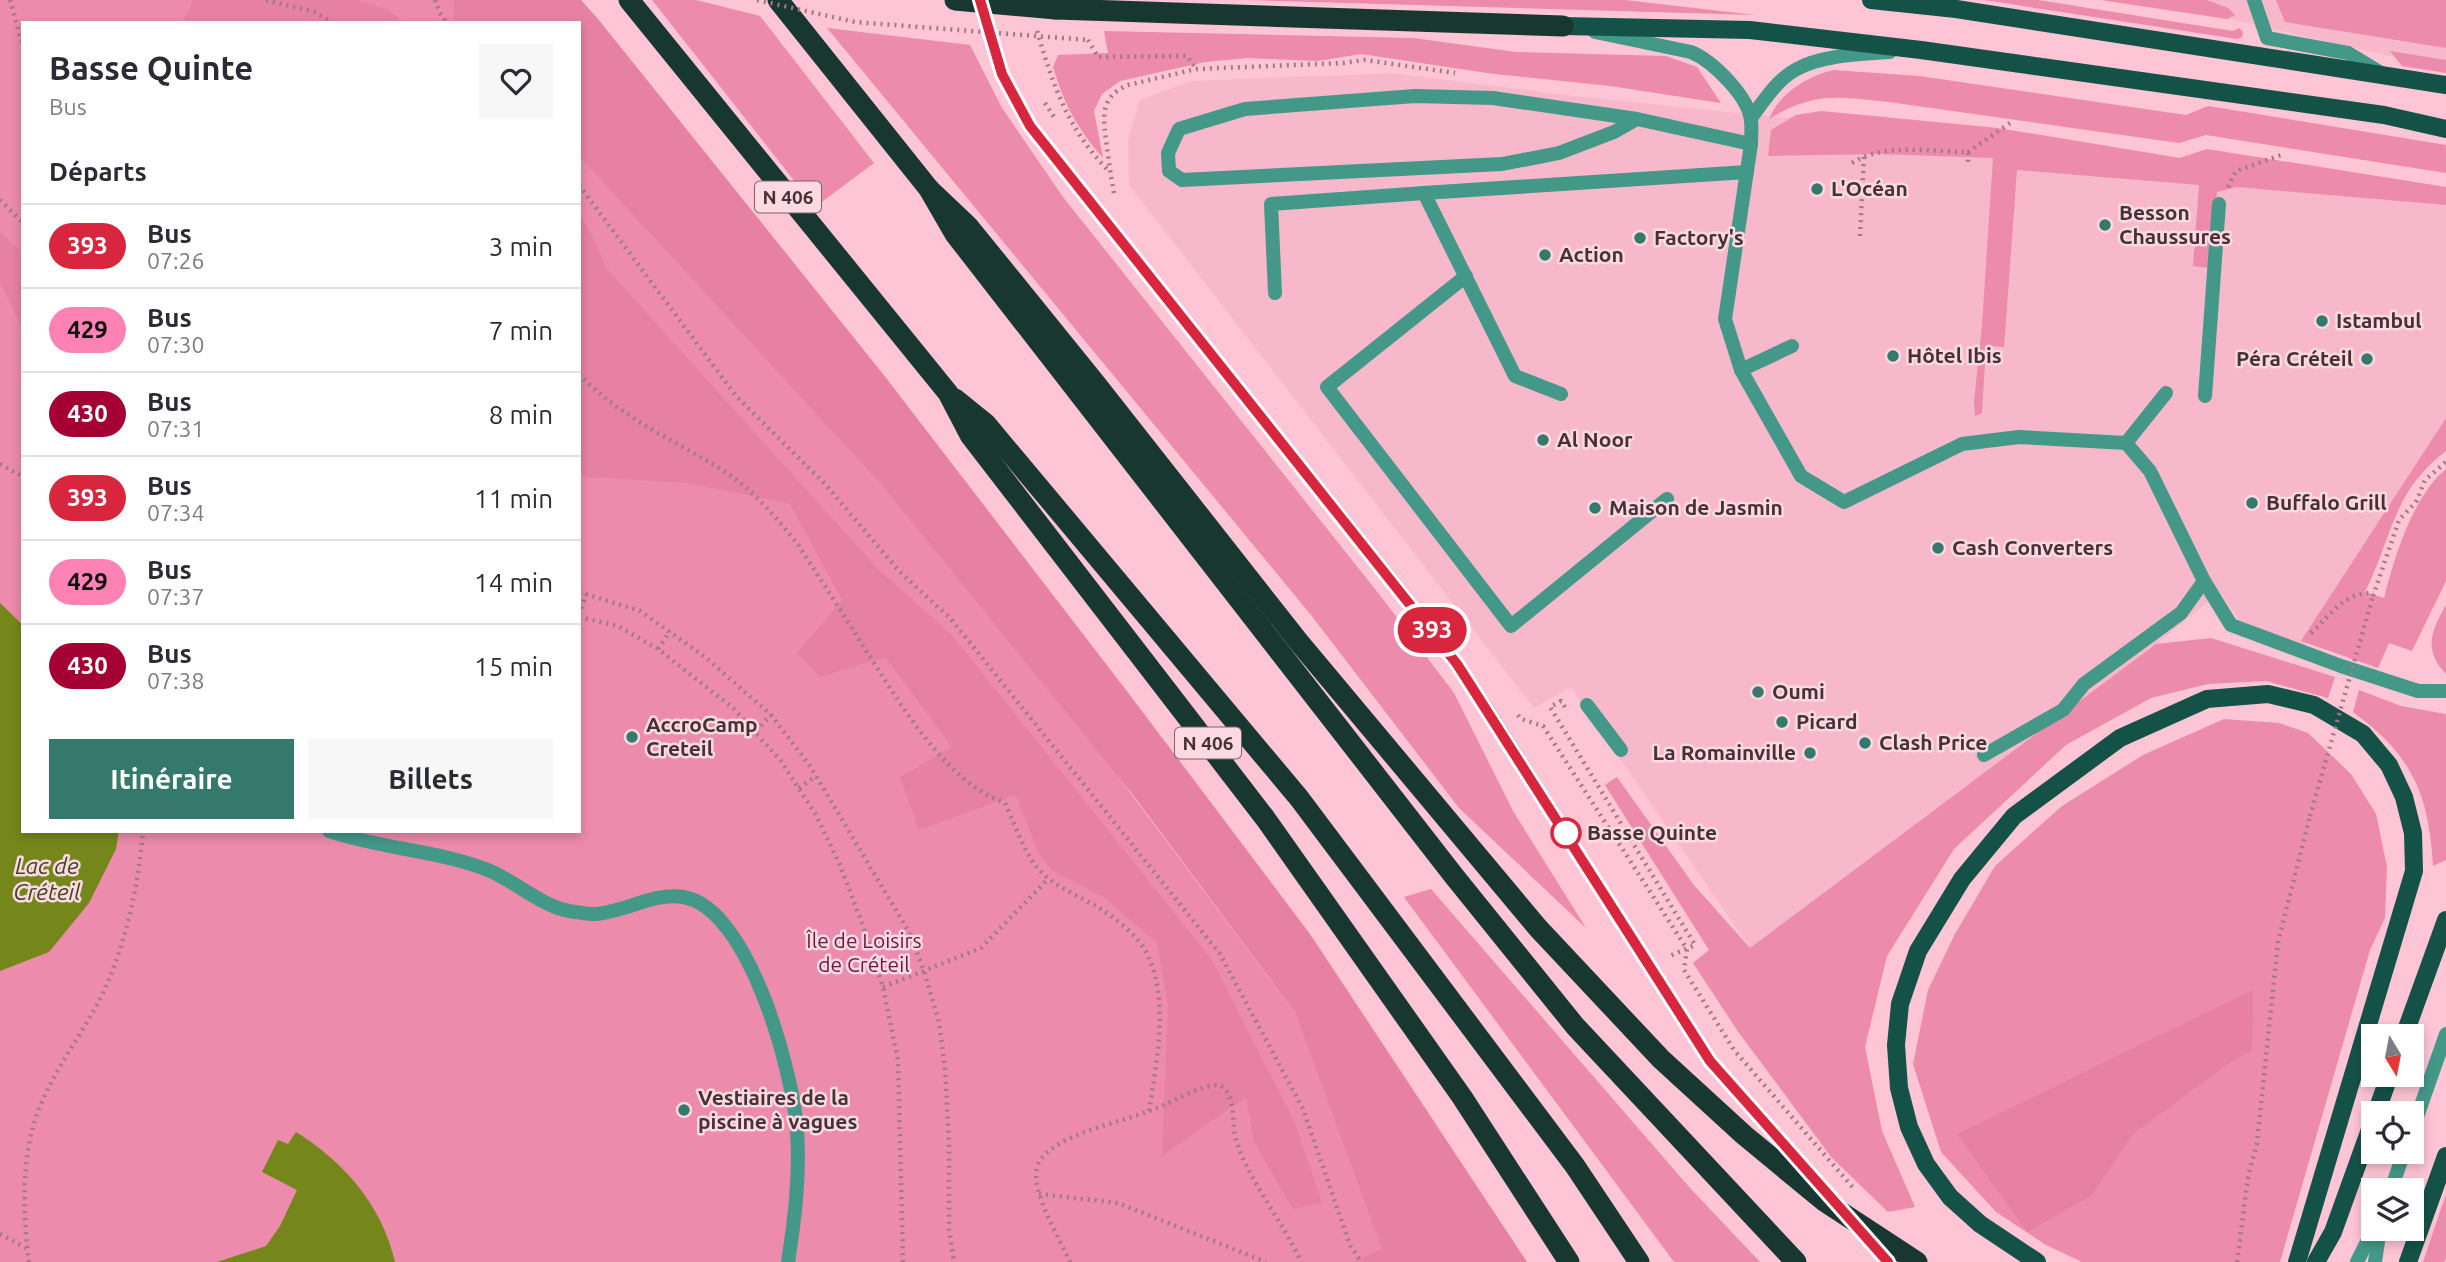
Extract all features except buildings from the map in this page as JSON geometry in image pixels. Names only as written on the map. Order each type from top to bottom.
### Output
[{"type":"highway","name":"N 406","points":[[629,0],[948,393],[970,435],[1265,818],[1462,1097],[1569,1262]]},
{"type":"highway","points":[[778,0],[929,189],[968,226],[1298,641],[1538,928],[1661,1059],[1744,1135],[1824,1201],[1917,1262]]},
{"type":"highway","points":[[955,0],[1056,9],[1563,26]]},
{"type":"highway","points":[[929,189],[954,234],[1541,984],[1576,1027],[1796,1262]]},
{"type":"highway","points":[[948,393],[986,424],[1298,797],[1575,1166],[1639,1262]]},
{"type":"main road","points":[[1871,0],[1959,4],[2446,85]]},
{"type":"main road","points":[[1563,26],[1750,30],[1921,50],[2384,115],[2446,129]]},
{"type":"main road","points":[[2037,1262],[1980,1224],[1950,1197],[1926,1164],[1909,1127],[1899,1088],[1896,1045],[1900,1004],[1918,951],[1962,879],[2014,817],[2120,738],[2207,699],[2268,694],[2314,705],[2363,734],[2389,765],[2404,797],[2413,833],[2414,871],[2297,1262]]},
{"type":"main road","points":[[2408,1024],[2446,920]]},
{"type":"main road","points":[[2316,1262],[2333,1232],[2361,1154]]},
{"type":"main road","points":[[2408,1262],[2446,1156]]},
{"type":"street","points":[[980,0],[1002,74],[1030,126],[1457,664],[1710,1061]]},
{"type":"street","points":[[2253,1],[2267,38],[2348,52],[2385,76]]},
{"type":"street","points":[[1563,26],[1692,52],[1706,58],[1736,91],[1751,118],[1751,144],[1725,319],[1741,370],[1801,476],[1844,502],[1962,444],[2019,437],[2126,443],[2150,471],[2204,581],[2231,625],[2340,666],[2418,691],[2446,691]]},
{"type":"street","points":[[1751,118],[1770,93],[1794,70],[1836,56],[1921,50]]},
{"type":"street","points":[[1637,119],[1614,132],[1559,153],[1502,164],[1182,180],[1169,171],[1168,153],[1179,129],[1245,109],[1415,96],[1493,98],[1637,119],[1751,144]]},
{"type":"street","points":[[1275,293],[1270,204],[1746,172]]},
{"type":"street","points":[[1424,193],[1515,376],[1561,394]]},
{"type":"street","points":[[2205,396],[2219,204]]},
{"type":"street","points":[[1466,276],[1327,387],[1511,626],[1667,499]]},
{"type":"street","points":[[1741,370],[1792,346]]},
{"type":"street","points":[[2126,443],[2166,393]]},
{"type":"street","points":[[1984,755],[2063,710],[2084,684],[2181,613],[2204,581]]},
{"type":"street","points":[[1587,705],[1621,750]]},
{"type":"street","points":[[334,833],[348,838],[450,857],[491,871],[565,911],[596,914],[654,898],[684,897],[709,909],[737,940],[766,1003],[784,1059],[797,1128],[797,1205],[788,1262]]},
{"type":"street","points":[[2423,1101],[2446,1034]]},
{"type":"street","points":[[2357,1262],[2368,1241]]},
{"type":"street","points":[[2375,1262],[2378,1241]]},
{"type":"path","points":[[10,0],[21,39]]},
{"type":"path","points":[[266,0],[314,12],[330,21]]},
{"type":"path","points":[[435,0],[446,21]]},
{"type":"path","points":[[757,0],[855,22],[1088,40],[1098,57],[1187,56],[1196,69]]},
{"type":"path","points":[[1035,23],[1058,97],[1077,133],[1110,172]]},
{"type":"path","points":[[1012,24],[1015,36]]},
{"type":"path","points":[[1106,183],[1114,193],[1103,116],[1111,96],[1117,90],[1196,69],[1343,63]]},
{"type":"path","points":[[1043,99],[1057,122]]},
{"type":"path","points":[[1852,163],[1864,155],[1881,150],[1968,152],[2010,124]]},
{"type":"path","points":[[1968,152],[1968,163]]},
{"type":"path","points":[[2219,204],[2236,171],[2284,154]]},
{"type":"path","points":[[1860,236],[1864,155]]},
{"type":"path","points":[[581,188],[736,396],[825,484],[899,571],[951,620],[1220,954],[1303,1109],[1350,1245],[1361,1262]]},
{"type":"path","points":[[0,200],[21,221]]},
{"type":"path","points":[[581,376],[645,426],[729,475],[777,518],[799,546],[918,727],[970,784],[989,797],[1006,803],[1035,865],[1048,878],[1103,910],[1139,942],[1147,954],[1154,974],[1159,1005],[1158,1051],[1149,1112]]},
{"type":"path","points":[[2236,1262],[2248,1177],[2257,1143],[2278,942],[2310,816],[2374,595],[2399,520],[2416,502],[2426,480],[2446,462]]},
{"type":"path","points":[[0,464],[21,476]]},
{"type":"path","points":[[581,593],[640,611],[704,656],[771,715],[816,776],[909,932],[925,971],[939,1022],[945,1069],[949,1143],[949,1230],[954,1262]]},
{"type":"path","points":[[2306,638],[2334,609],[2358,593],[2374,595]]},
{"type":"path","points":[[581,610],[586,594]]},
{"type":"path","points":[[581,617],[618,626],[658,649],[733,708],[781,761],[816,815],[840,865],[871,947],[883,987],[898,1061],[903,1262]]},
{"type":"path","points":[[658,649],[670,631]]},
{"type":"path","points":[[1568,711],[1561,701],[1550,708],[1695,945],[1670,957]]},
{"type":"path","points":[[756,731],[771,715]]},
{"type":"path","points":[[1521,719],[1543,726],[1687,949],[1684,970],[1734,1050],[1858,1193]]},
{"type":"path","points":[[799,788],[816,776]]},
{"type":"path","points":[[29,1262],[26,1169],[33,1128],[47,1089],[99,1001],[112,970],[130,914],[143,833]]},
{"type":"path","points":[[883,987],[981,948],[1048,878]]},
{"type":"path","points":[[1070,1262],[1039,1194],[1037,1167],[1044,1155],[1059,1144],[1216,1085],[1223,1087],[1231,1102],[1235,1134],[1244,1161],[1301,1262]]},
{"type":"path","points":[[1039,1194],[1118,1203],[1266,1262]]},
{"type":"path","points":[[0,1234],[27,1249]]},
{"type":"shaded area","points":[[193,0],[357,0],[389,10],[402,21],[184,21]]},
{"type":"shaded area","points":[[454,0],[581,0],[598,19],[883,374],[1310,934],[1527,1262],[1353,1262],[1382,1249],[1296,1014],[1133,795],[882,485],[581,158],[581,21],[453,20]]},
{"type":"shaded area","points":[[2147,0],[2446,0],[2446,69]]},
{"type":"shaded area","points":[[1392,73],[2446,195],[2446,428],[2305,646],[2241,623],[2220,592],[2156,644],[1750,948],[1571,687],[1534,708],[1129,185],[1128,140],[1140,100],[1191,81]]},
{"type":"shaded area","points":[[581,218],[607,269],[877,568],[951,634],[1212,960],[1295,1123],[1322,1203],[1293,1209],[1254,1142],[1246,1097],[1162,1156],[1168,1006],[1157,943],[1104,897],[1053,871],[1038,852],[1016,795],[919,830],[900,777],[952,747],[885,657],[820,677],[797,653],[842,600],[790,504],[688,483],[586,477],[581,473]]},
{"type":"shaded area","points":[[0,232],[21,251],[21,326],[0,282]]},
{"type":"shaded area","points":[[2253,990],[2252,1050],[2231,1062],[2133,1134],[2092,1195],[2027,1232],[1957,1134]]},
{"type":"green space","name":"Île de Loisirs de Créteil","points":[[0,0],[537,0],[553,21],[21,21],[21,833],[581,833],[581,59],[1296,1014],[1460,1262],[0,1262]]},
{"type":"green space","points":[[652,0],[696,0],[760,16],[874,163],[815,207]]},
{"type":"green space","points":[[1246,0],[1625,0],[1755,15]]},
{"type":"green space","points":[[1984,0],[2038,0],[2233,31],[2239,28],[2243,32],[2242,37],[2237,39]]},
{"type":"green space","points":[[2101,0],[2207,0],[2228,8],[2235,15],[2227,19]]},
{"type":"green space","points":[[2276,0],[2446,0],[2446,48],[2285,22]]},
{"type":"green space","points":[[827,28],[970,45],[1002,108],[1063,197],[1379,594],[1454,693],[1513,811],[1586,928],[1459,808],[1311,615]]},
{"type":"green space","points":[[1104,31],[1413,38],[1516,52],[1666,56],[1697,67],[1721,103],[1361,54],[1317,61],[1248,58],[1205,62],[1120,81],[1102,94],[1094,111],[1103,158],[1072,115],[1053,67],[1058,55],[1108,53]]},
{"type":"green space","points":[[2390,51],[2446,60],[2446,73],[2402,66]]},
{"type":"green space","points":[[1833,70],[1919,76],[2186,115],[2208,106],[2446,145],[2446,173],[2206,135],[2179,143],[1855,99],[1814,100],[1769,119],[1787,93],[1814,77]]},
{"type":"green space","points":[[1821,111],[1998,128],[2180,158],[2207,149],[2446,187],[2446,205],[2237,187],[2217,192],[2209,268],[2193,266],[2199,185],[2017,170],[2004,347],[1986,346],[1982,413],[1975,416],[1993,158],[1878,154],[1768,156],[1771,130],[1796,115]]},
{"type":"green space","points":[[2446,418],[2446,451],[2414,482],[2404,499],[2365,592],[2384,598],[2406,529],[2424,495],[2446,469],[2446,581],[2412,651],[2389,643],[2378,668],[2301,641]]},
{"type":"green space","points":[[2446,605],[2446,674],[2434,657],[2432,640],[2436,623]]},
{"type":"green space","points":[[2211,638],[2335,677],[2328,698],[2266,681],[2208,684],[2151,698],[2066,745],[1954,849],[1887,956],[1865,1047],[1882,1131],[1915,1207],[1888,1212],[1832,1158],[1739,1033],[1693,963],[1709,950],[1605,785],[1617,777],[1693,884],[1750,948],[2156,644]]},
{"type":"green space","points":[[2359,690],[2401,706],[2446,714],[2446,860],[2433,866],[2427,818],[2414,778],[2390,744],[2353,712]]},
{"type":"green space","points":[[2224,719],[2279,723],[2308,733],[2351,774],[2376,814],[2387,867],[2385,918],[2370,950],[2280,1262],[2082,1262],[2046,1245],[1996,1212],[1941,1152],[1913,1064],[1928,990],[1955,934],[1995,866],[2062,806],[2143,755]]},
{"type":"green space","points":[[1431,889],[1690,1188],[1760,1262],[1674,1262],[1404,897]]},
{"type":"green space","points":[[2446,1194],[2446,1258],[2444,1262],[2423,1262]]},
{"type":"water","name":"Lac de Créteil","points":[[0,603],[21,623],[21,833],[119,833],[116,849],[89,903],[49,952],[0,971]]},
{"type":"water","points":[[296,1132],[330,1157],[359,1187],[381,1222],[395,1262],[217,1262],[266,1246],[280,1226],[297,1190],[262,1172],[278,1140],[288,1144]]},
{"type":"bus line","name":"393","points":[[980,0],[1002,74],[1030,126],[1457,664],[1710,1061],[1888,1262]]},
{"type":"place","name":"L'Océan","points":[[1817,189]]},
{"type":"place","name":"Besson Chaussures","points":[[2105,225]]},
{"type":"place","name":"Factory's","points":[[1640,238]]},
{"type":"place","name":"Action","points":[[1545,255]]},
{"type":"place","name":"Istambul","points":[[2322,321]]},
{"type":"place","name":"Hôtel Ibis","points":[[1893,356]]},
{"type":"place","name":"Péra Créteil","points":[[2367,359]]},
{"type":"place","name":"Al Noor","points":[[1543,440]]},
{"type":"place","name":"Buffalo Grill","points":[[2252,503]]},
{"type":"place","name":"Maison de Jasmin","points":[[1595,508]]},
{"type":"place","name":"Cash Converters","points":[[1938,548]]},
{"type":"place","name":"Oumi","points":[[1758,692]]},
{"type":"place","name":"Picard","points":[[1782,722]]},
{"type":"place","name":"AccroCamp Creteil","points":[[632,737]]},
{"type":"place","name":"Clash Price","points":[[1865,743]]},
{"type":"place","name":"La Romainville","points":[[1810,753]]},
{"type":"place","name":"Basse Quinte","points":[[1566,833]]},
{"type":"place","name":"Vestiaires de la piscine à vagues","points":[[684,1110]]}]
